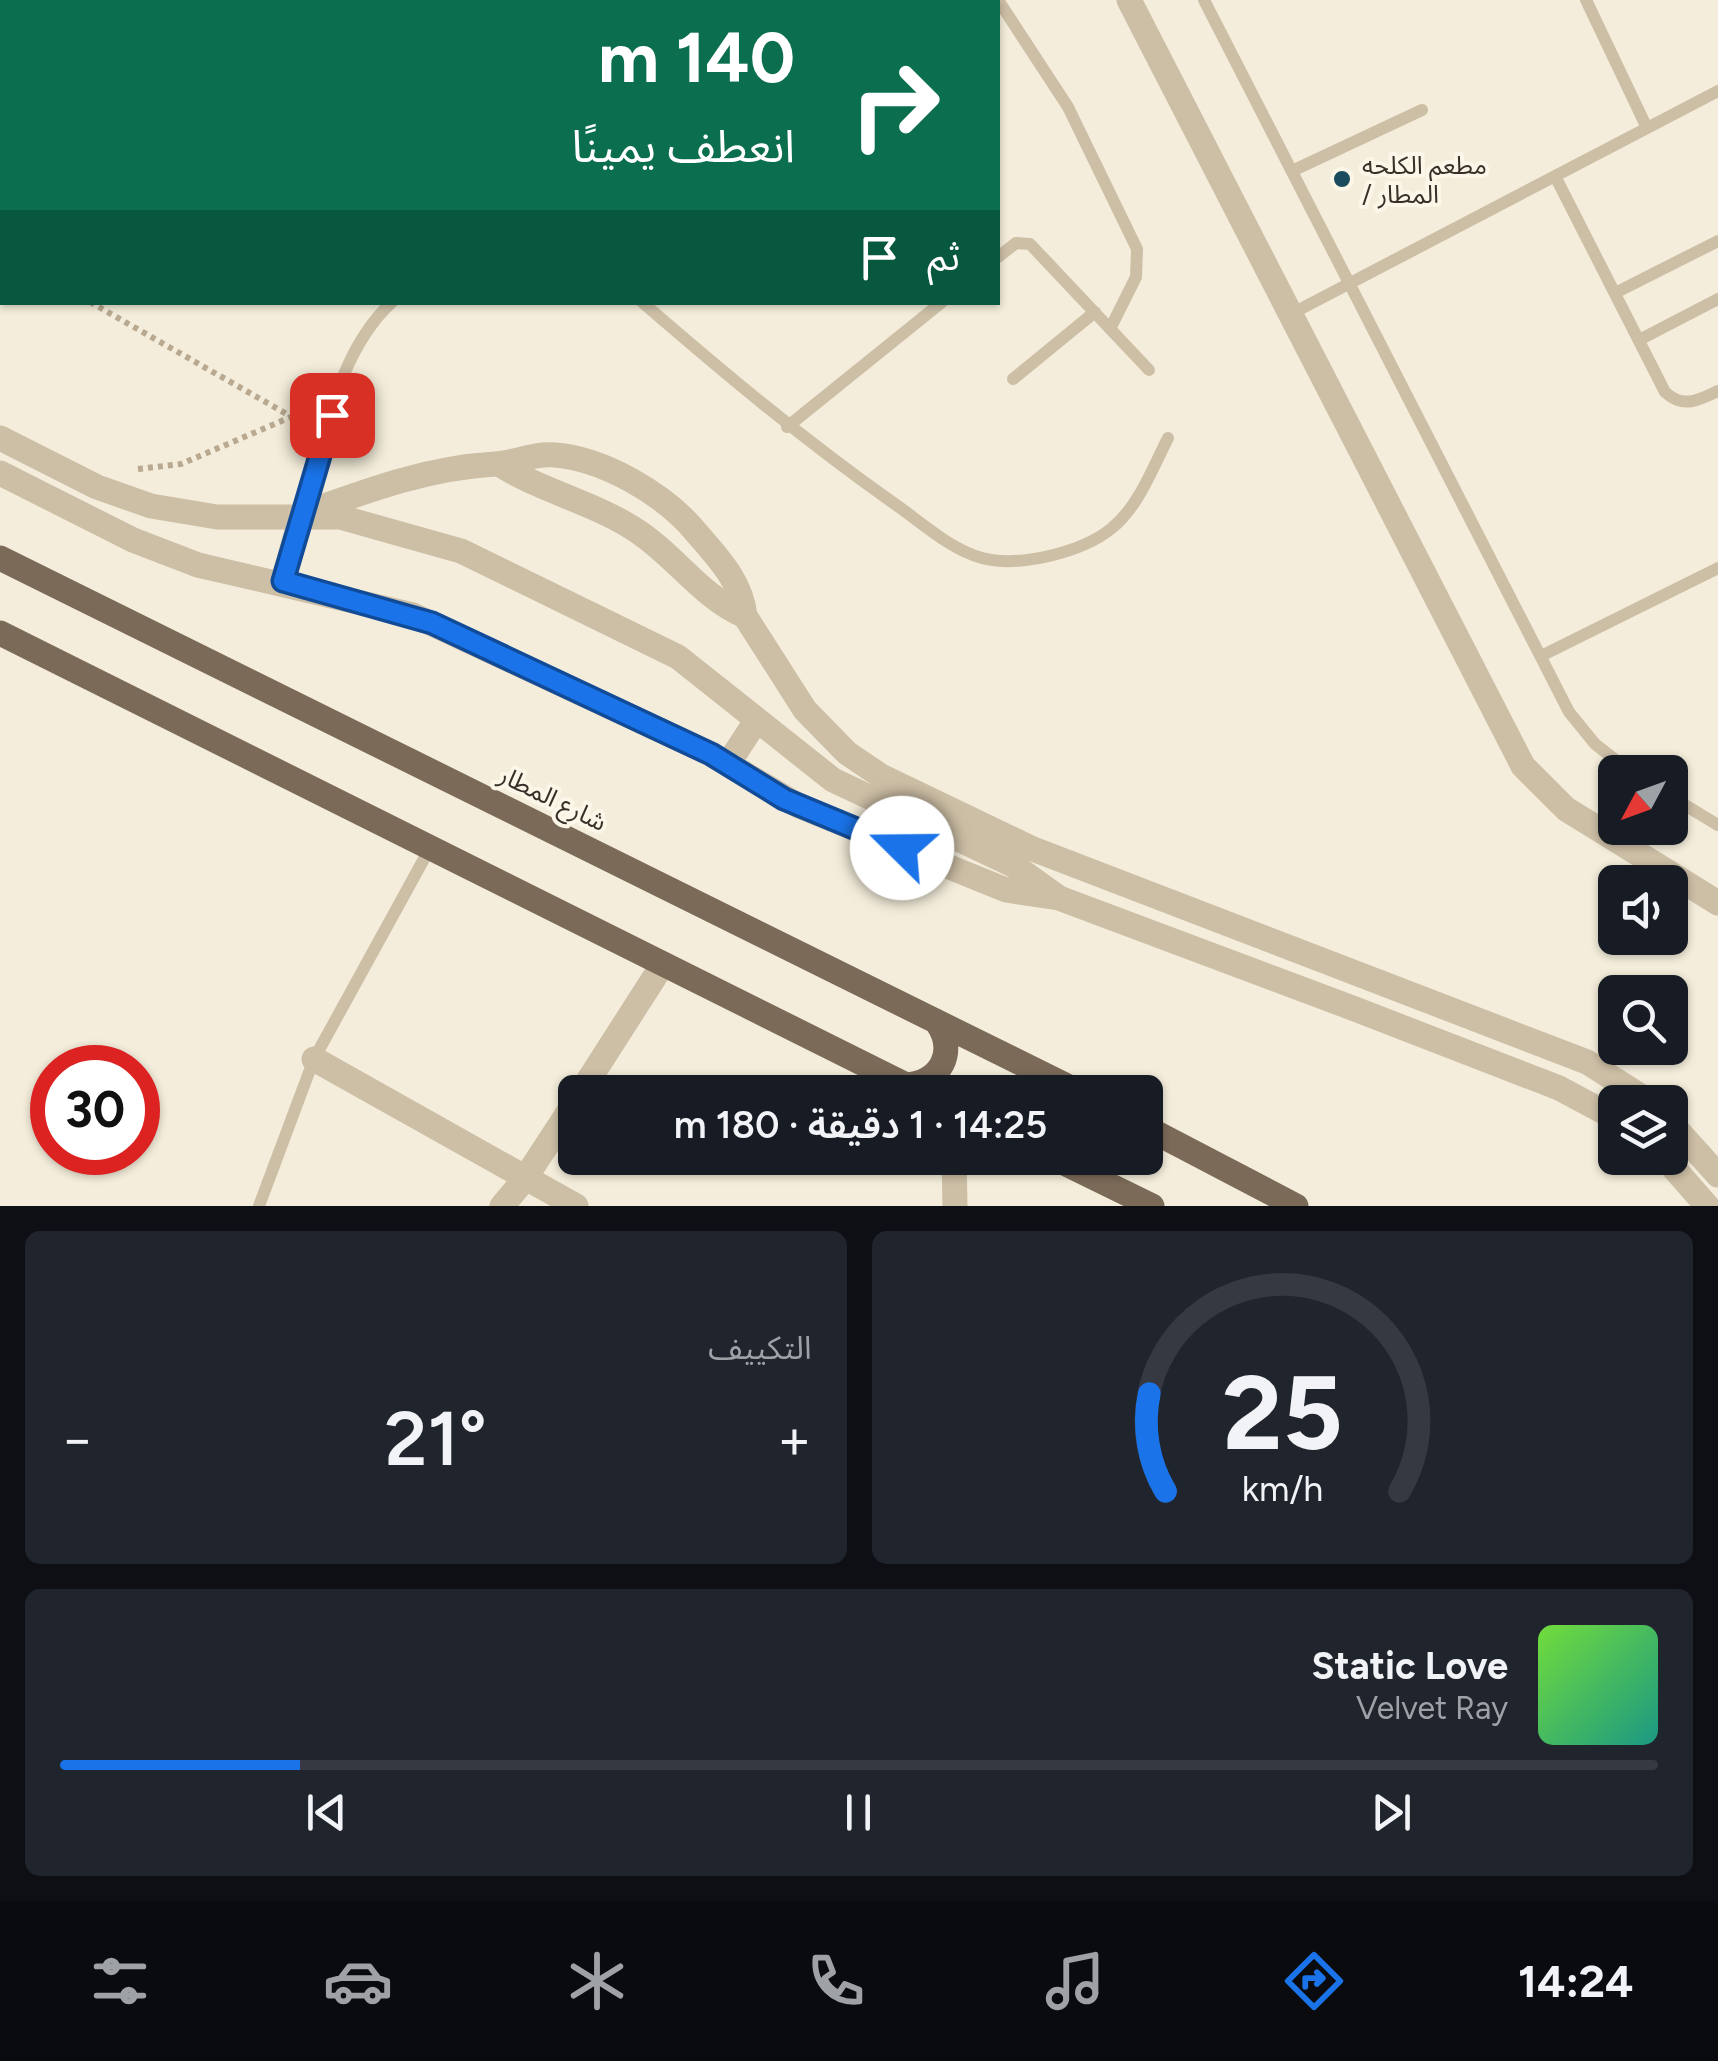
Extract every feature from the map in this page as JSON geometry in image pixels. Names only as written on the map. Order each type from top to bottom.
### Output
[{"type":"main road","name":"شارع المطار","points":[[0,558],[1044,1075]]},
{"type":"main road","points":[[0,633],[884,1075]]},
{"type":"main road","points":[[933,1075],[943,1064],[947,1042],[936,1021]]},
{"type":"main road","points":[[1163,1136],[1296,1206]]},
{"type":"main road","points":[[1089,1175],[1152,1206]]},
{"type":"street","points":[[1129,0],[1523,766],[1566,809],[1718,903]]},
{"type":"street","points":[[0,438],[97,487],[150,506],[217,517],[340,517],[461,551],[678,657],[715,682],[756,721],[832,780],[1014,865],[1059,898]]},
{"type":"street","points":[[302,514],[424,472],[500,464],[527,456],[556,455],[638,485],[687,522],[726,567],[743,599],[745,616],[811,718],[847,753],[882,776],[1034,849],[1587,1062],[1623,1085]]},
{"type":"street","points":[[500,464],[634,528],[663,549],[715,600],[745,616]]},
{"type":"street","points":[[0,473],[156,549],[216,570],[283,581],[413,615],[728,764],[799,806],[1006,890],[1059,898],[1560,1088],[1598,1109]]},
{"type":"street","points":[[283,581],[302,514]]},
{"type":"street","points":[[728,764],[756,721]]},
{"type":"street","points":[[592,1075],[663,964]]},
{"type":"street","points":[[314,1059],[576,1206]]},
{"type":"street","points":[[502,1206],[558,1128]]},
{"type":"street","points":[[1688,1142],[1718,1175]]},
{"type":"street","points":[[954,1175],[955,1206]]},
{"type":"street","points":[[1680,1175],[1708,1206]]},
{"type":"lane","points":[[1204,0],[1540,656],[1581,729],[1611,755]]},
{"type":"lane","points":[[1586,0],[1647,128]]},
{"type":"lane","points":[[1000,3],[1068,106],[1137,249],[1136,277],[1110,329]]},
{"type":"lane","points":[[1289,315],[1718,92]]},
{"type":"lane","points":[[1292,171],[1422,110]]},
{"type":"lane","points":[[1555,176],[1672,398],[1691,402],[1718,390]]},
{"type":"lane","points":[[1615,293],[1718,241]]},
{"type":"lane","points":[[1000,255],[1016,243],[1030,244],[1149,370]]},
{"type":"lane","points":[[1639,340],[1718,299]]},
{"type":"lane","points":[[302,514],[357,346],[390,305]]},
{"type":"lane","points":[[645,305],[787,427],[968,554],[1008,561],[1081,545],[1112,528],[1135,500],[1168,438]]},
{"type":"lane","points":[[787,427],[939,305]]},
{"type":"lane","points":[[1013,379],[1095,312]]},
{"type":"lane","points":[[1540,656],[1718,568]]},
{"type":"lane","points":[[1688,807],[1718,826]]},
{"type":"lane","points":[[259,1206],[314,1059],[430,848]]},
{"type":"lane","points":[[1106,1183],[1120,1206]]},
{"type":"path","points":[[95,305],[326,436]]},
{"type":"path","points":[[130,467],[160,469],[181,464],[291,416]]},
{"type":"place","name":"مطعم الكلحه / المطار","points":[[1342,179]]},
{"type":"route","points":[[332,415],[283,581],[432,623],[711,754],[784,799],[902,848]]}]
